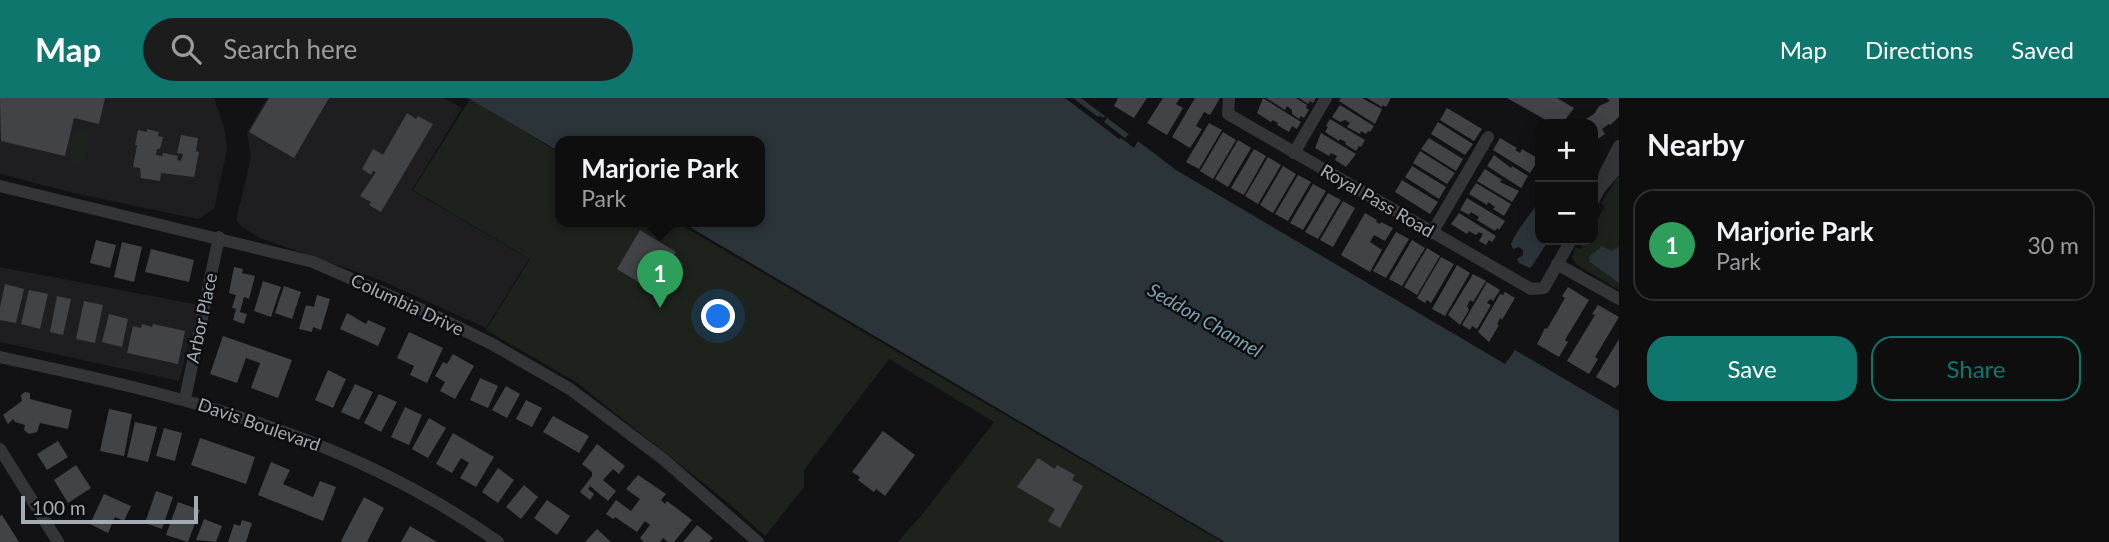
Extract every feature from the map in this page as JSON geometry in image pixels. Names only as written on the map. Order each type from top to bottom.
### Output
[{"type":"street","name":"Royal Pass Road","points":[[1229,98],[1228,114],[1531,289],[1544,288],[1557,264]]},
{"type":"street","points":[[1294,153],[1326,98]]},
{"type":"street","points":[[1432,233],[1488,136]]},
{"type":"street","points":[[1598,192],[1619,146]]},
{"type":"street","points":[[1600,188],[1619,166]]},
{"type":"street","name":"Columbia Drive","points":[[0,186],[219,237],[313,262],[360,282],[492,344],[560,383],[663,459],[758,542]]},
{"type":"street","name":"Arbor Place","points":[[185,399],[219,237]]},
{"type":"street","points":[[1567,245],[1557,264],[1619,299]]},
{"type":"street","name":"Davis Boulevard","points":[[0,357],[185,399],[268,425],[336,452],[413,491],[489,539]]},
{"type":"street","points":[[0,449],[58,542]]},
{"type":"shaded area","points":[[0,98],[214,98],[225,131],[227,150],[214,209],[198,219],[78,194],[0,174]]},
{"type":"shaded area","points":[[267,98],[444,98],[462,108],[412,190],[529,259],[486,328],[380,280],[260,238],[237,222],[251,157],[247,133]]},
{"type":"shaded area","points":[[470,99],[555,150],[555,227],[685,227],[1222,542],[898,542],[994,422],[889,359],[804,470],[804,487],[765,536],[731,505],[576,382],[486,330],[530,259],[413,190]]},
{"type":"shaded area","points":[[80,131],[86,132],[89,137],[85,159],[79,162],[73,160],[70,155],[75,135]]},
{"type":"shaded area","points":[[1619,175],[1619,290],[1576,264],[1572,257],[1575,247],[1580,249],[1583,245],[1598,245],[1598,219],[1605,206],[1601,203]]},
{"type":"shaded area","points":[[0,267],[199,305],[179,381],[0,342]]},
{"type":"water","name":"Seddon Channel","points":[[468,98],[1081,98],[1176,170],[1505,364],[1515,350],[1619,411],[1619,542],[1225,542],[690,227],[765,227],[765,136],[555,136],[555,149]]},
{"type":"water","points":[[1535,206],[1535,245],[1546,245],[1530,268],[1519,263],[1517,259],[1523,255],[1523,250],[1519,247],[1513,249],[1511,244]]},
{"type":"water","points":[[1602,246],[1612,251],[1619,247],[1619,283],[1590,262],[1589,257]]},
{"type":"pier","points":[[1065,98],[1073,98],[1098,117],[1105,116],[1107,118],[1104,122],[1125,138],[1129,134],[1138,141],[1134,148],[1119,139]]},
{"type":"building","points":[[0,98],[105,98],[99,124],[74,118],[65,156],[1,141]]},
{"type":"building","points":[[269,98],[329,98],[294,158],[249,132]]},
{"type":"building","points":[[1118,98],[1147,98],[1134,118],[1114,106]]},
{"type":"building","points":[[1163,98],[1180,98],[1176,104],[1183,108],[1167,135],[1147,123]]},
{"type":"building","points":[[1195,98],[1220,98],[1210,115],[1204,112],[1196,126],[1202,129],[1190,148],[1172,137]]},
{"type":"building","points":[[1263,98],[1301,122],[1297,129],[1292,126],[1289,132],[1273,120],[1271,122],[1257,113]]},
{"type":"building","points":[[1266,98],[1296,98],[1307,105],[1309,110],[1304,118],[1301,116],[1299,119],[1287,106],[1285,110]]},
{"type":"building","points":[[1299,98],[1316,98],[1313,103],[1310,101],[1308,104]]},
{"type":"building","points":[[1341,98],[1362,98],[1382,109],[1375,124],[1339,101]]},
{"type":"building","points":[[1367,98],[1391,98],[1386,107],[1382,107]]},
{"type":"building","points":[[1507,98],[1557,98],[1574,108],[1566,119],[1544,119]]},
{"type":"building","points":[[1607,98],[1619,98],[1619,117],[1602,129],[1605,134],[1598,139],[1598,119],[1586,119],[1594,114],[1599,106],[1610,101]]},
{"type":"building","points":[[1340,105],[1374,126],[1370,132],[1366,134],[1361,131],[1360,134],[1347,127],[1350,123],[1345,120],[1340,122],[1332,117]]},
{"type":"building","points":[[1447,108],[1482,129],[1474,141],[1440,120]]},
{"type":"building","points":[[407,113],[433,124],[381,212],[360,196],[376,172],[373,171],[371,175],[362,169],[373,149],[383,155]]},
{"type":"building","points":[[1330,119],[1365,140],[1361,147],[1356,151],[1345,144],[1346,142],[1340,139],[1339,141],[1325,132]]},
{"type":"building","points":[[1438,122],[1473,144],[1465,155],[1431,134]]},
{"type":"building","points":[[1209,123],[1222,130],[1199,169],[1186,162]]},
{"type":"building","points":[[147,129],[159,132],[158,136],[163,137],[156,155],[162,156],[163,153],[178,156],[177,160],[181,161],[183,154],[177,153],[181,135],[198,138],[196,151],[199,152],[194,177],[161,173],[160,181],[141,178],[140,168],[133,167],[135,145],[138,130],[147,132]]},
{"type":"building","points":[[1223,132],[1236,140],[1213,179],[1200,171]]},
{"type":"building","points":[[1321,133],[1356,154],[1346,167],[1335,160],[1337,156],[1331,153],[1329,156],[1315,148]]},
{"type":"building","points":[[1429,138],[1463,159],[1456,171],[1421,149]]},
{"type":"building","points":[[1500,138],[1517,148],[1515,150],[1520,153],[1522,149],[1535,157],[1535,165],[1530,173],[1493,150]]},
{"type":"building","points":[[1238,140],[1251,148],[1228,187],[1215,179]]},
{"type":"building","points":[[1254,149],[1266,156],[1244,195],[1231,188]]},
{"type":"building","points":[[1420,151],[1455,173],[1447,184],[1413,163]]},
{"type":"building","points":[[1494,155],[1511,168],[1512,166],[1528,176],[1521,188],[1487,166]]},
{"type":"building","points":[[1268,157],[1281,165],[1258,204],[1245,196]]},
{"type":"building","points":[[1283,166],[1296,174],[1273,213],[1260,205]]},
{"type":"building","points":[[1412,166],[1446,187],[1439,199],[1405,177]]},
{"type":"building","points":[[1485,169],[1502,180],[1500,182],[1519,191],[1512,202],[1477,181]]},
{"type":"building","points":[[1298,175],[1311,182],[1288,221],[1275,214]]},
{"type":"building","points":[[1402,180],[1438,202],[1430,214],[1395,192]]},
{"type":"building","points":[[1476,183],[1511,204],[1504,216],[1488,202],[1487,205],[1469,194]]},
{"type":"building","points":[[1313,184],[1326,191],[1303,230],[1290,223]]},
{"type":"building","points":[[1328,193],[1341,200],[1318,239],[1305,232]]},
{"type":"building","points":[[1467,198],[1505,221],[1499,230],[1497,228],[1495,231],[1477,220],[1479,217],[1471,212],[1469,215],[1460,210]]},
{"type":"building","points":[[1343,201],[1355,208],[1333,247],[1320,240]]},
{"type":"building","points":[[1365,213],[1377,220],[1376,222],[1393,228],[1385,241],[1374,235],[1370,242],[1382,250],[1370,272],[1341,255]]},
{"type":"building","points":[[1459,213],[1496,236],[1492,242],[1489,240],[1486,245],[1479,241],[1483,234],[1479,232],[1476,235],[1469,231],[1467,234],[1451,224]]},
{"type":"building","points":[[640,230],[676,252],[653,291],[617,269]]},
{"type":"building","points":[[1396,232],[1409,239],[1386,278],[1373,271]]},
{"type":"building","points":[[96,240],[116,245],[110,268],[90,263]]},
{"type":"building","points":[[1412,240],[1425,248],[1402,286],[1389,279]]},
{"type":"building","points":[[122,242],[142,247],[134,282],[114,277]]},
{"type":"building","points":[[1427,248],[1440,256],[1417,295],[1404,287]]},
{"type":"building","points":[[151,249],[194,260],[189,282],[145,272]]},
{"type":"building","points":[[1441,257],[1454,264],[1431,303],[1427,300],[1425,303],[1417,298]]},
{"type":"building","points":[[1457,265],[1470,273],[1445,316],[1432,309]]},
{"type":"building","points":[[234,267],[243,269],[242,273],[255,276],[249,299],[244,297],[240,312],[247,314],[244,324],[233,320],[236,309],[232,308],[236,295],[229,293]]},
{"type":"building","points":[[1473,274],[1486,281],[1473,302],[1470,300],[1467,306],[1469,310],[1460,325],[1448,315]]},
{"type":"building","points":[[263,281],[281,287],[271,317],[254,311]]},
{"type":"building","points":[[1487,282],[1500,290],[1493,301],[1490,299],[1487,303],[1491,305],[1477,329],[1472,326],[1470,330],[1462,325]]},
{"type":"building","points":[[5,284],[24,289],[16,323],[0,320]]},
{"type":"building","points":[[284,286],[301,292],[292,319],[275,313]]},
{"type":"building","points":[[1568,287],[1589,300],[1565,340],[1568,342],[1559,357],[1537,344],[1565,298],[1562,296]]},
{"type":"building","points":[[29,290],[48,294],[40,329],[21,324]]},
{"type":"building","points":[[1505,292],[1515,298],[1502,320],[1500,318],[1489,342],[1478,332],[1500,294]]},
{"type":"building","points":[[317,295],[330,299],[321,330],[313,327],[312,332],[299,329],[306,305],[314,307]]},
{"type":"building","points":[[57,296],[71,299],[63,335],[50,332]]},
{"type":"building","points":[[84,301],[103,305],[95,343],[76,339]]},
{"type":"building","points":[[1598,305],[1619,317],[1595,357],[1598,359],[1589,374],[1567,361],[1595,315],[1592,314]]},
{"type":"building","points":[[347,313],[366,324],[368,320],[386,328],[378,346],[340,329]]},
{"type":"building","points":[[109,314],[128,319],[122,347],[102,342]]},
{"type":"building","points":[[142,324],[185,331],[178,364],[127,353],[133,326],[141,328]]},
{"type":"building","points":[[409,332],[443,348],[427,383],[410,375],[414,366],[397,358]]},
{"type":"building","points":[[223,336],[292,360],[278,398],[251,388],[260,363],[246,358],[237,383],[210,374]]},
{"type":"building","points":[[1619,339],[1619,384],[1615,388],[1596,377]]},
{"type":"building","points":[[453,354],[474,366],[455,399],[440,391],[445,382],[435,376],[443,362],[447,364]]},
{"type":"building","points":[[328,370],[346,379],[333,408],[315,400]]},
{"type":"building","points":[[480,378],[498,386],[488,408],[470,400]]},
{"type":"building","points":[[355,384],[373,392],[359,420],[341,412]]},
{"type":"building","points":[[506,386],[520,394],[507,418],[492,410]]},
{"type":"building","points":[[30,393],[30,399],[72,410],[68,429],[40,423],[37,432],[29,434],[24,430],[25,425],[13,419],[8,424],[3,415],[22,401],[21,395]]},
{"type":"building","points":[[379,394],[397,402],[381,432],[364,423]]},
{"type":"building","points":[[526,400],[542,408],[532,427],[516,419]]},
{"type":"building","points":[[405,407],[422,415],[409,445],[391,437]]},
{"type":"building","points":[[109,409],[132,414],[124,456],[100,451]]},
{"type":"building","points":[[553,416],[589,436],[579,453],[543,432]]},
{"type":"building","points":[[429,418],[446,428],[428,458],[412,449]]},
{"type":"building","points":[[135,422],[157,427],[148,462],[127,457]]},
{"type":"building","points":[[164,428],[182,433],[175,461],[156,456]]},
{"type":"building","points":[[883,431],[915,455],[885,496],[876,489],[874,492],[852,472]]},
{"type":"building","points":[[453,433],[494,457],[476,487],[460,478],[469,463],[461,458],[452,473],[436,464]]},
{"type":"building","points":[[200,438],[255,457],[246,484],[191,465]]},
{"type":"building","points":[[58,441],[68,457],[47,470],[37,454]]},
{"type":"building","points":[[597,444],[625,466],[619,474],[613,469],[603,480],[616,491],[608,501],[590,486],[588,489],[594,494],[590,500],[580,492],[592,476],[592,472],[582,464]]},
{"type":"building","points":[[1038,458],[1055,469],[1057,465],[1075,475],[1072,480],[1083,486],[1060,528],[1048,521],[1055,509],[1017,487]]},
{"type":"building","points":[[271,462],[290,470],[283,484],[313,497],[320,481],[336,487],[323,521],[258,495]]},
{"type":"building","points":[[76,465],[91,488],[68,503],[54,480]]},
{"type":"building","points":[[498,468],[514,480],[498,503],[482,492]]},
{"type":"building","points":[[638,475],[666,494],[661,500],[665,504],[667,501],[692,520],[674,542],[663,538],[660,542],[644,542],[640,538],[650,525],[645,521],[637,532],[606,514],[616,500],[631,511],[640,499],[626,489]]},
{"type":"building","points":[[524,485],[538,497],[521,519],[506,507]]},
{"type":"building","points":[[156,491],[173,497],[162,529],[145,523]]},
{"type":"building","points":[[104,494],[131,506],[124,521],[115,517],[108,533],[90,524]]},
{"type":"building","points":[[364,497],[384,508],[367,542],[343,542],[341,541]]},
{"type":"building","points":[[547,500],[570,516],[557,535],[534,518]]},
{"type":"building","points":[[178,502],[200,510],[188,542],[166,535]]},
{"type":"building","points":[[2,515],[19,542],[0,542]]},
{"type":"building","points":[[204,519],[222,526],[216,542],[196,540]]},
{"type":"building","points":[[242,520],[252,523],[246,542],[228,542],[234,524],[240,526]]},
{"type":"building","points":[[697,525],[713,538],[709,542],[683,542]]},
{"type":"building","points":[[410,526],[437,542],[401,542]]},
{"type":"building","points":[[597,529],[611,542],[585,542]]},
{"type":"place","name":"Marjorie Park","points":[[660,308]]}]
